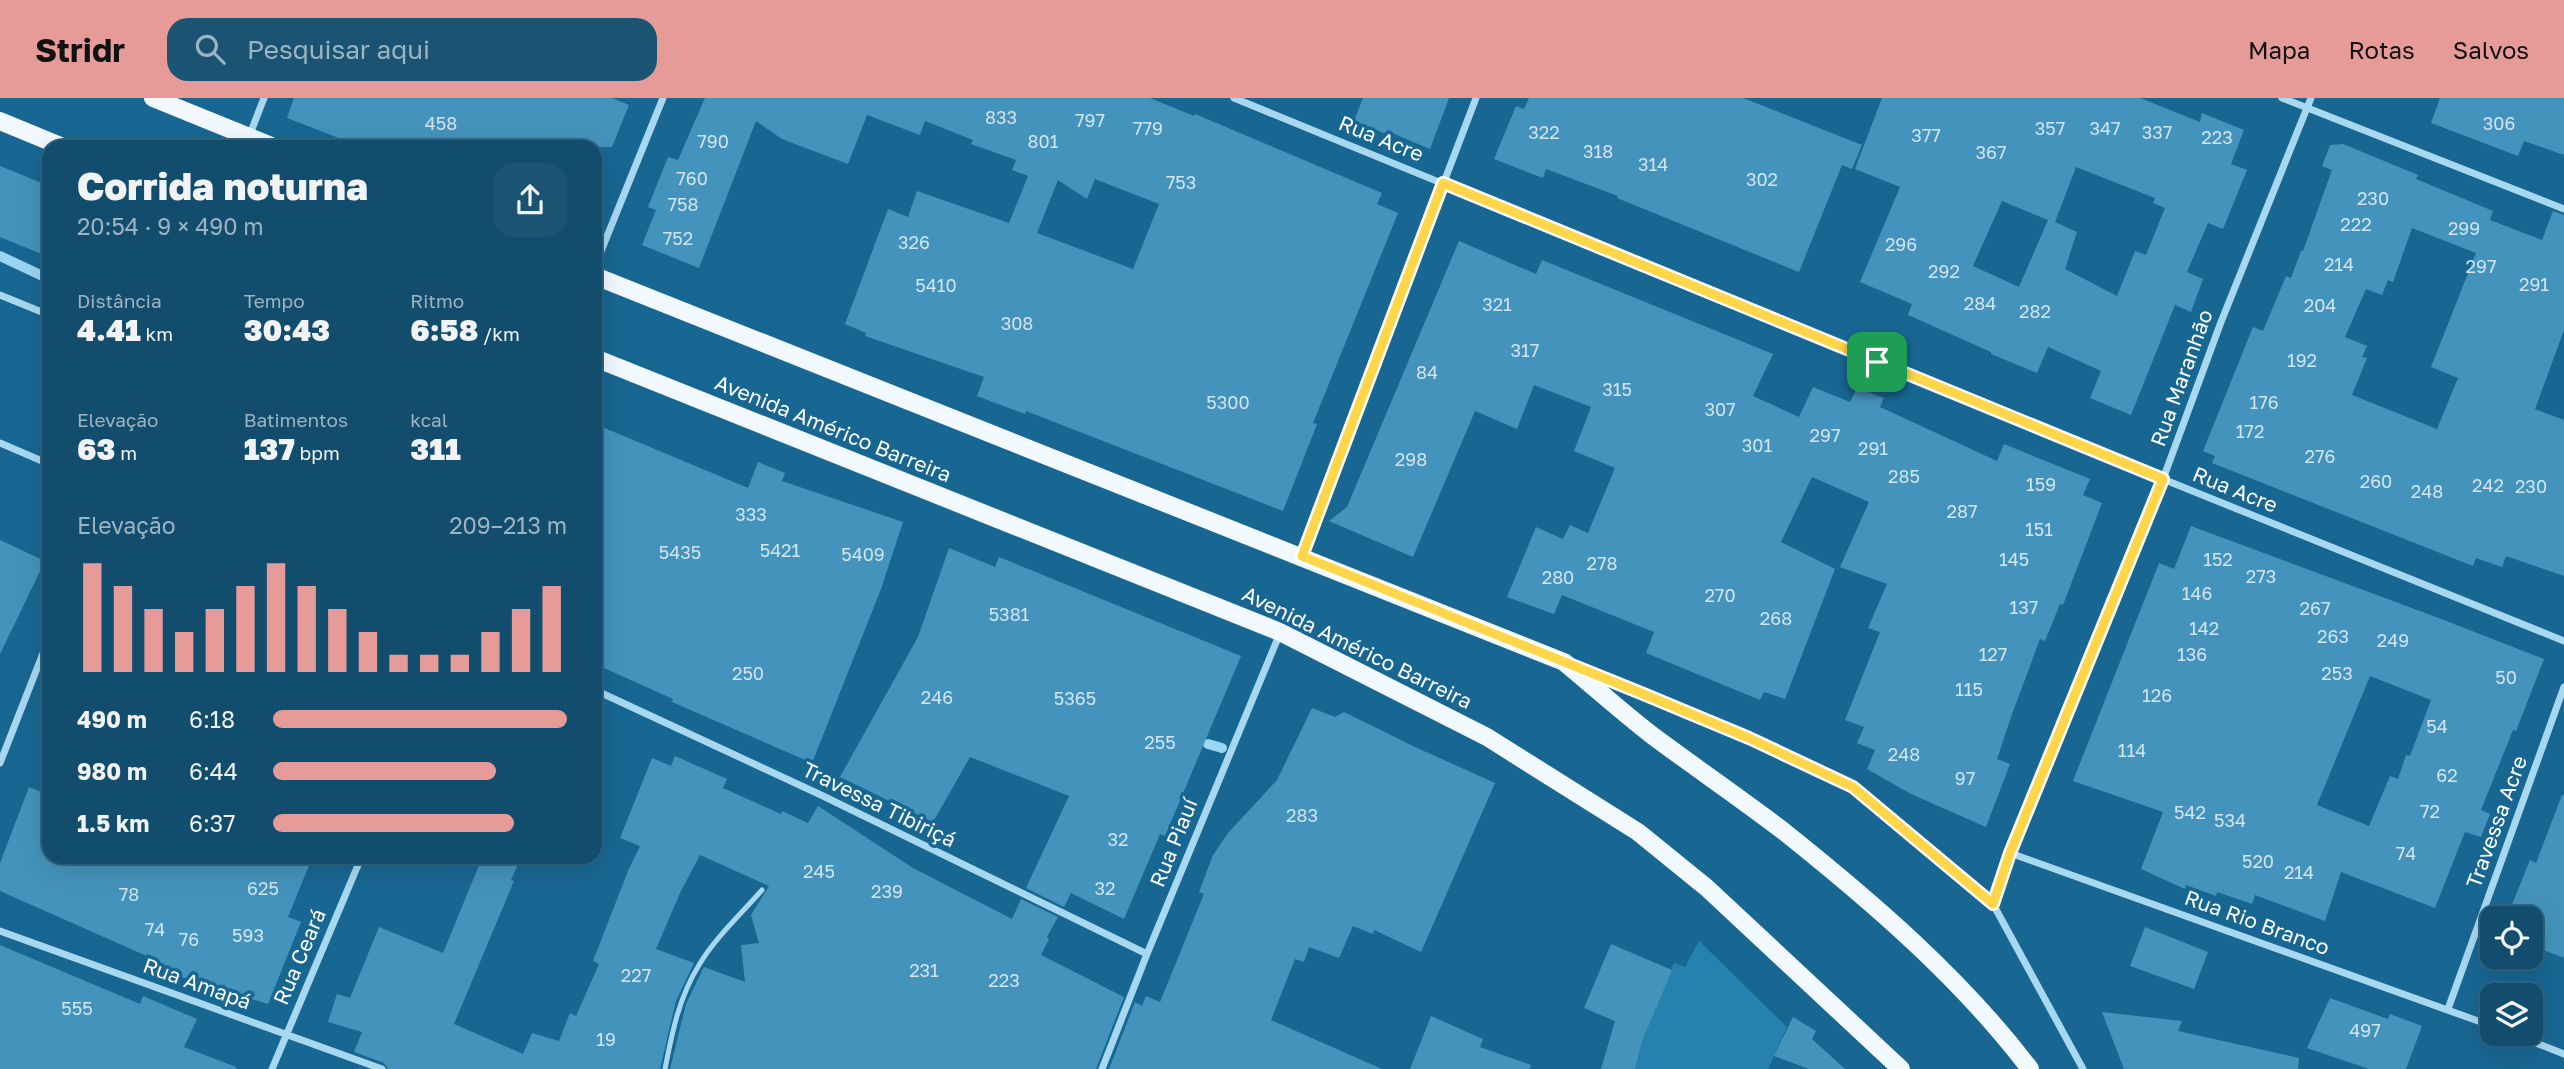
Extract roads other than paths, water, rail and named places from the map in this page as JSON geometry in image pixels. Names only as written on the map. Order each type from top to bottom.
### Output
[{"type":"main road","points":[[153,98],[243,140]]},
{"type":"main road","points":[[0,121],[46,140]]},
{"type":"main road","points":[[602,279],[1564,662],[1652,735],[1781,830],[1877,909],[1948,976],[2009,1042],[2030,1069]]},
{"type":"main road","name":"Avenida Américo Barreira","points":[[602,361],[1280,632],[1487,737],[1638,832],[1717,898],[1901,1069]]},
{"type":"street","points":[[248,140],[264,98]]},
{"type":"street","points":[[602,249],[663,98]]},
{"type":"street","name":"Rua Acre","points":[[1234,98],[2564,641]]},
{"type":"street","points":[[1302,556],[1476,98]]},
{"type":"street","points":[[2282,98],[2564,209]]},
{"type":"street","name":"Rua Maranhão","points":[[1993,904],[2010,853],[2163,479],[2221,322],[2311,98]]},
{"type":"street","points":[[0,295],[42,312]]},
{"type":"street","points":[[0,443],[42,461]]},
{"type":"street","name":"Rua Piauí","points":[[1102,1069],[1280,632]]},
{"type":"street","points":[[0,762],[42,656]]},
{"type":"street","points":[[1564,662],[1749,738],[1853,787],[1993,904],[2083,1069]]},
{"type":"street","name":"Travessa Acre","points":[[2448,1009],[2564,687]]},
{"type":"street","name":"Travessa Tibiriçá","points":[[602,693],[821,795],[1147,954]]},
{"type":"street","name":"Rua Rio Branco","points":[[2010,853],[2480,1021]]},
{"type":"street","name":"Rua Ceará","points":[[272,1069],[358,864]]},
{"type":"street","name":"Rua Amapá","points":[[0,931],[382,1069]]},
{"type":"street","points":[[2543,1046],[2564,1054]]},
{"type":"lane","points":[[665,1069],[674,1023],[698,966],[762,890]]},
{"type":"waterway","points":[[0,256],[42,276]]},
{"type":"waterway","points":[[1208,744],[1222,748]]}]
